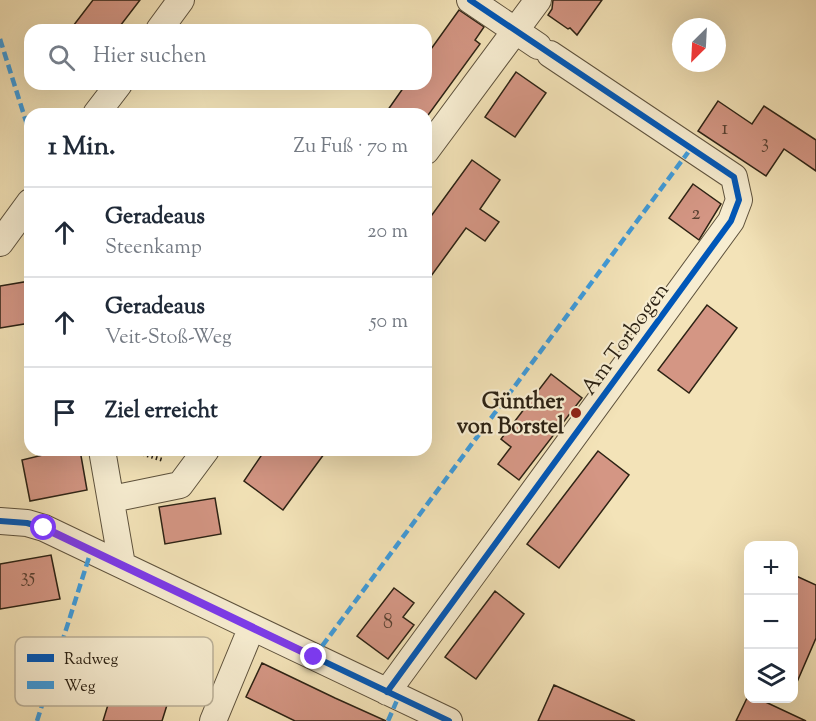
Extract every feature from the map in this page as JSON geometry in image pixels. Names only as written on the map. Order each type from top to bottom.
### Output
[{"type":"street","points":[[164,24],[182,0]]},
{"type":"street","name":"Am Torbogen","points":[[387,692],[731,221],[740,200],[734,177],[470,0]]},
{"type":"street","points":[[432,143],[538,0]]},
{"type":"street","points":[[100,108],[114,90]]},
{"type":"street","points":[[0,243],[24,210]]},
{"type":"street","points":[[103,456],[122,565]]},
{"type":"street","points":[[112,499],[180,485],[202,456]]},
{"type":"street","points":[[0,520],[27,523],[44,528],[449,721]]},
{"type":"street","points":[[213,721],[251,628]]},
{"type":"building","points":[[93,0],[140,0],[122,24],[75,24]]},
{"type":"building","points":[[553,0],[602,0],[577,35],[548,15],[552,9]]},
{"type":"building","points":[[459,10],[484,27],[475,40],[480,44],[432,110],[389,108],[402,90],[432,90],[432,48]]},
{"type":"building","points":[[516,72],[546,93],[515,137],[485,117]]},
{"type":"building","points":[[718,101],[752,124],[764,106],[816,140],[816,171],[784,149],[766,176],[698,131]]},
{"type":"building","points":[[472,160],[500,180],[480,209],[499,222],[485,241],[466,228],[432,275],[432,215]]},
{"type":"building","points":[[693,184],[721,204],[699,240],[669,218]]},
{"type":"building","points":[[24,282],[24,324],[0,328],[0,286]]},
{"type":"building","points":[[707,305],[737,328],[689,393],[658,370]]},
{"type":"building","points":[[551,374],[582,398],[519,480],[498,464],[511,447],[501,439]]},
{"type":"building","points":[[598,451],[629,475],[559,568],[527,544]]},
{"type":"building","points":[[39,456],[81,456],[87,490],[30,501],[22,460]]},
{"type":"building","points":[[261,456],[323,456],[283,510],[244,481]]},
{"type":"building","points":[[215,498],[221,534],[165,544],[159,507]]},
{"type":"building","points":[[51,555],[60,599],[0,609],[0,564]]},
{"type":"building","points":[[798,577],[816,585],[816,638],[798,680]]},
{"type":"building","points":[[394,588],[414,603],[403,617],[414,625],[388,659],[357,636]]},
{"type":"building","points":[[495,591],[524,614],[476,679],[445,657]]},
{"type":"building","points":[[262,663],[386,721],[295,721],[246,697]]},
{"type":"building","points":[[554,685],[635,721],[538,721]]},
{"type":"building","points":[[745,703],[768,703],[806,721],[736,721]]},
{"type":"building","points":[[108,706],[167,706],[162,721],[103,721]]},
{"type":"marked path","points":[[0,39],[24,115]]},
{"type":"marked path","points":[[314,657],[692,147]]},
{"type":"marked path","points":[[64,637],[91,551]]},
{"type":"marked path","points":[[388,721],[398,698]]},
{"type":"marked path","points":[[37,721],[42,706]]},
{"type":"cycle path","points":[[387,692],[731,221],[739,200],[734,177],[470,0]]},
{"type":"cycle path","points":[[0,521],[27,523],[44,528],[449,721]]},
{"type":"place","name":"Günther von Borstel","points":[[576,413]]},
{"type":"route","points":[[44,528],[314,657]]}]
